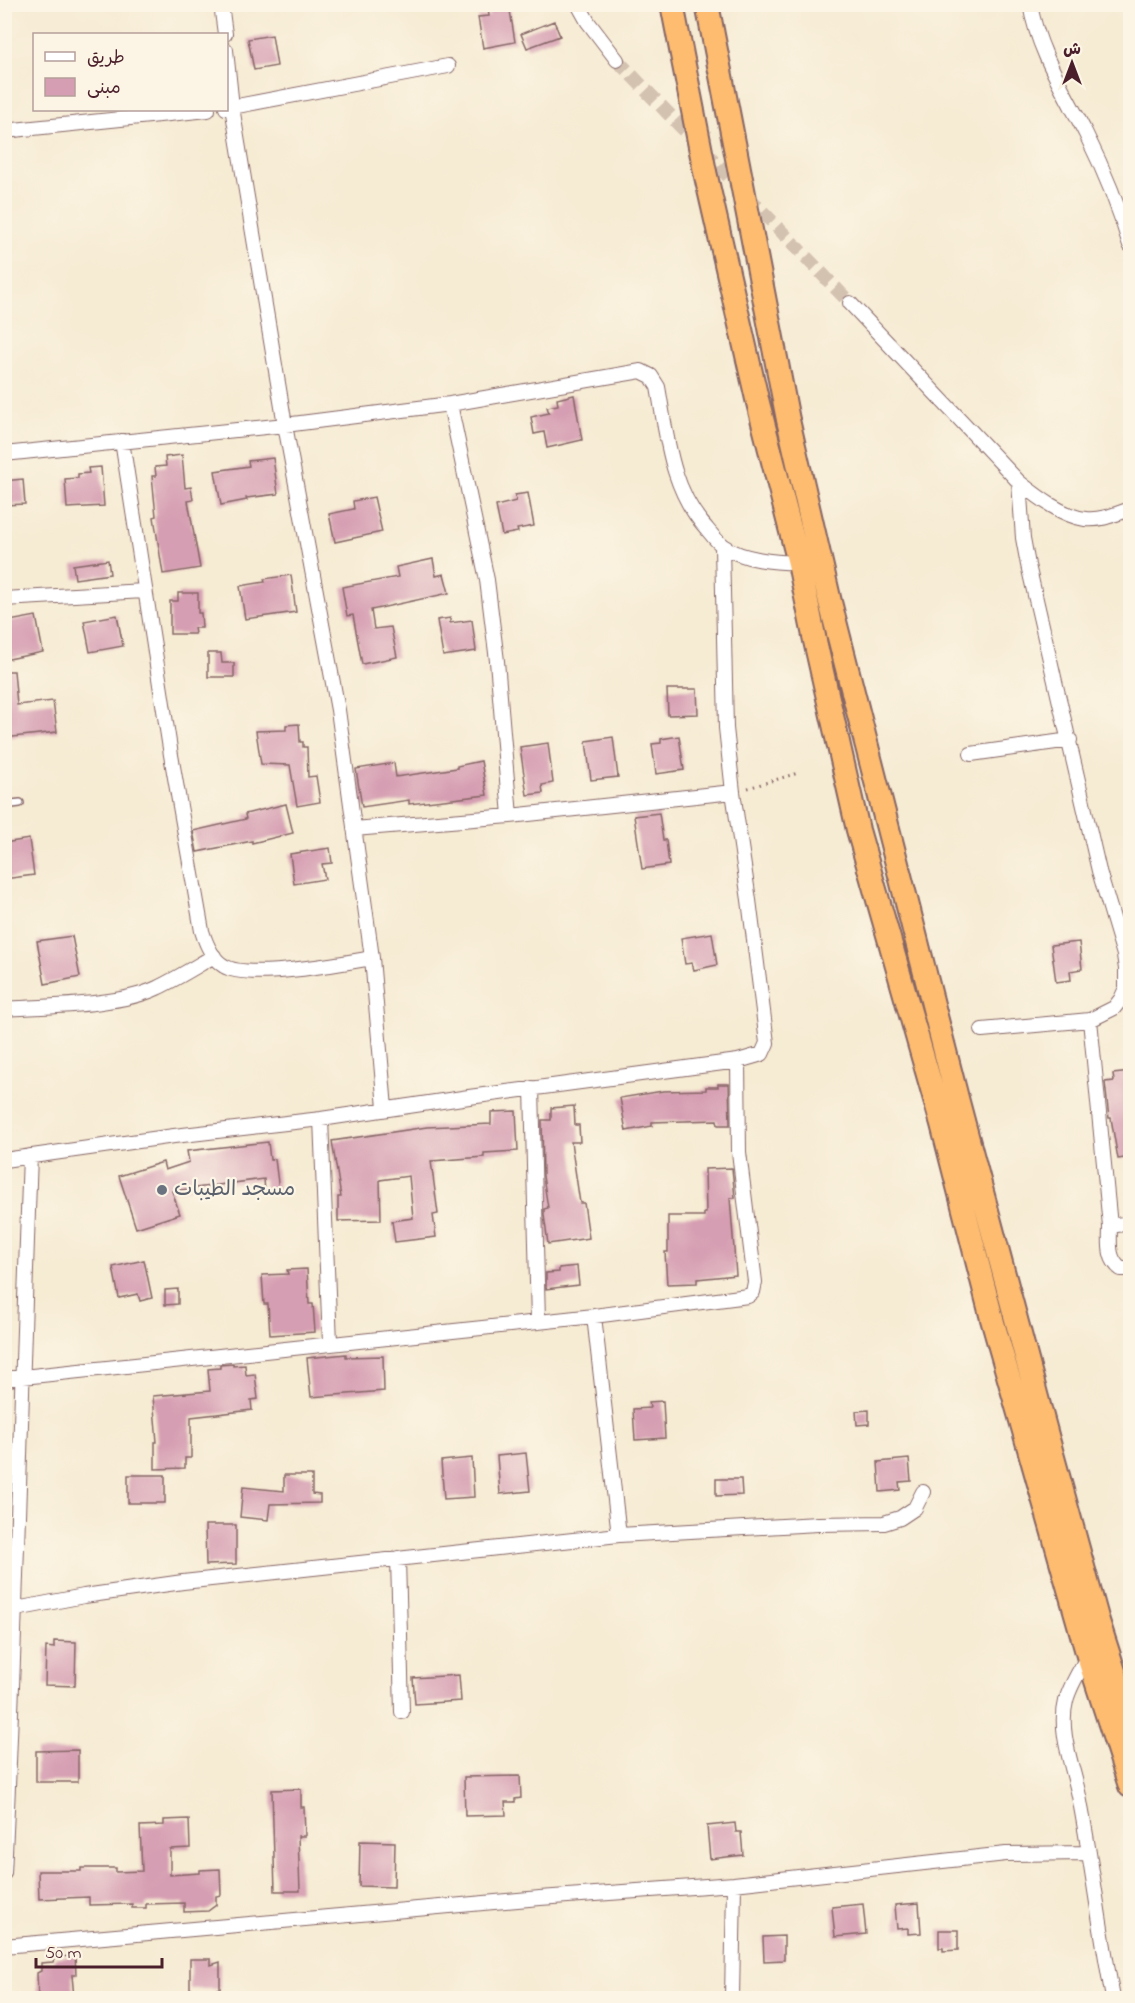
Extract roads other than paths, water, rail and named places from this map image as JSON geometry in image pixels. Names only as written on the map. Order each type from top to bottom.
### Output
[{"type":"highway","points":[[672,4],[711,195],[755,387],[799,563],[858,830],[942,1124],[992,1319],[1088,1656],[1131,1786]]},
{"type":"highway","points":[[707,4],[788,420],[830,602],[958,1102],[1048,1439],[1097,1618],[1131,1721]]},
{"type":"street","points":[[221,4],[225,33]]},
{"type":"street","points":[[578,4],[588,22],[617,60]]},
{"type":"street","points":[[1030,4],[1046,58],[1086,134],[1115,197],[1131,245]]},
{"type":"street","points":[[229,107],[448,66]]},
{"type":"street","points":[[228,88],[229,107],[285,424],[327,644],[372,958],[385,1108]]},
{"type":"street","points":[[4,130],[198,111]]},
{"type":"street","points":[[850,303],[1019,482],[1035,495],[1060,510],[1084,519],[1103,518],[1131,509]]},
{"type":"street","points":[[4,454],[450,404],[632,371],[647,373],[655,380],[658,387],[669,448],[681,490],[699,521],[722,546],[757,558],[799,563]]},
{"type":"street","points":[[450,404],[487,580],[497,662],[510,816]]},
{"type":"street","points":[[122,441],[144,591],[202,931],[207,945],[223,966],[249,973],[372,958]]},
{"type":"street","points":[[982,1030],[1090,1020],[1114,1008],[1128,989],[1124,955],[1099,871],[1026,556],[1019,482]]},
{"type":"street","points":[[4,1160],[738,1061],[762,1054],[767,1043],[726,728],[722,546]]},
{"type":"street","points":[[4,599],[144,591]]},
{"type":"street","points":[[971,754],[1070,740]]},
{"type":"street","points":[[354,829],[510,816],[733,792]]},
{"type":"street","points":[[4,1009],[123,998],[155,989],[214,956]]},
{"type":"street","points":[[1090,1020],[1110,1226],[1110,1255],[1113,1262],[1121,1269],[1131,1269]]},
{"type":"street","points":[[4,1379],[594,1316],[748,1296],[753,1292],[755,1282],[739,1152],[738,1061]]},
{"type":"street","points":[[532,1088],[538,1321]]},
{"type":"street","points":[[321,1119],[330,1343]]},
{"type":"street","points":[[4,1873],[16,1609],[21,1377],[30,1156]]},
{"type":"street","points":[[1110,1226],[1131,1223]]},
{"type":"street","points":[[594,1316],[619,1535]]},
{"type":"street","points":[[16,1609],[84,1596],[183,1582],[619,1535],[818,1524],[884,1523],[900,1518],[915,1508],[923,1492]]},
{"type":"street","points":[[398,1558],[402,1712]]},
{"type":"street","points":[[1088,1656],[1066,1702],[1065,1728],[1113,1998]]},
{"type":"street","points":[[4,1946],[540,1898],[734,1884],[1006,1854],[1088,1853]]},
{"type":"street","points":[[732,1998],[734,1884]]},
{"type":"lane","points":[[4,805],[20,803]]},
{"type":"tunnel","points":[[617,60],[850,303]]},
{"type":"place","name":"مسجد الطيبات","points":[[162,1190]]}]
